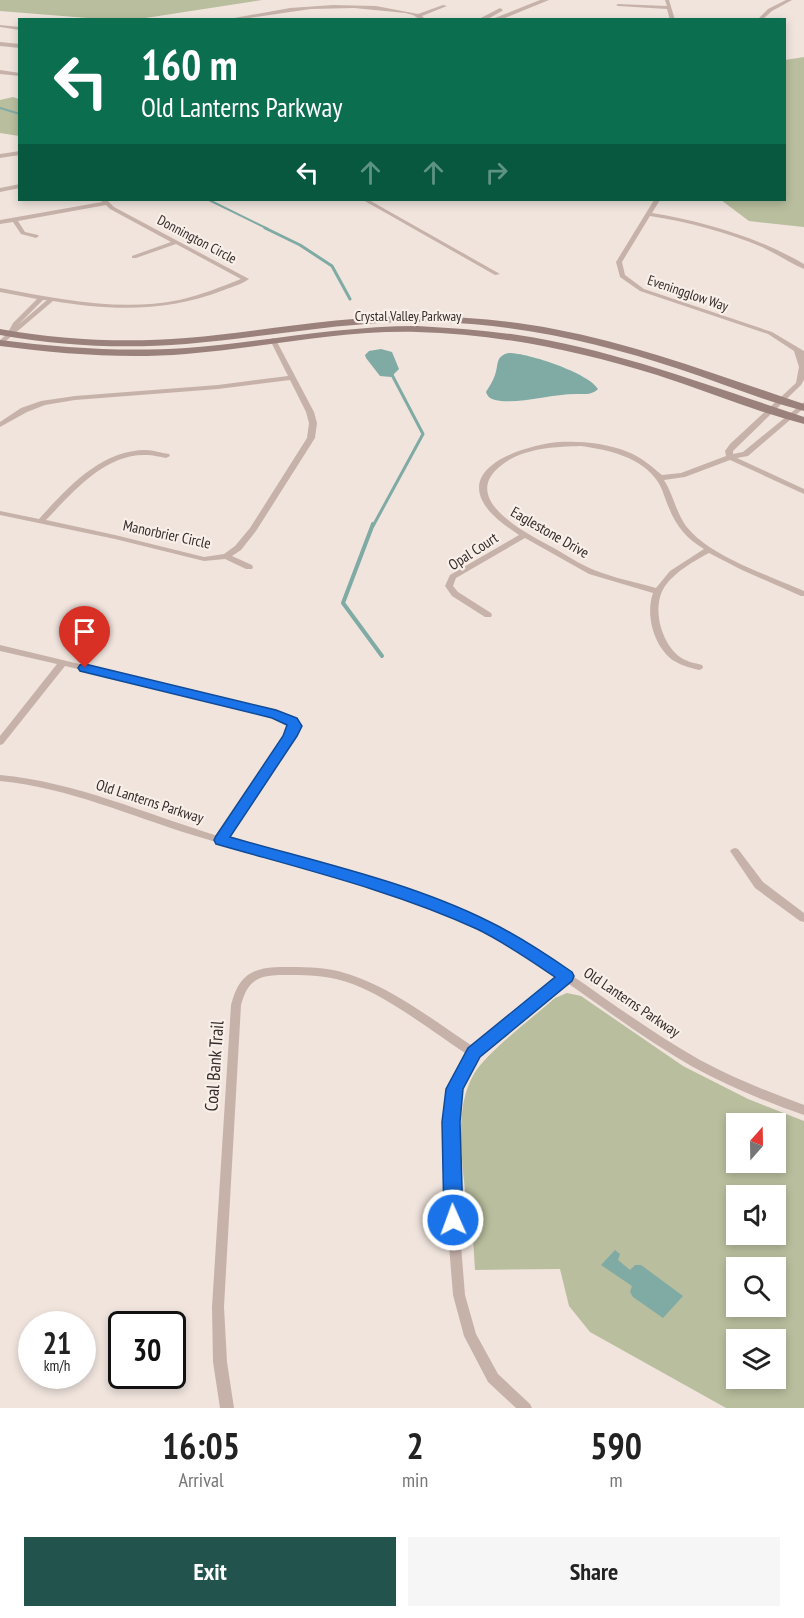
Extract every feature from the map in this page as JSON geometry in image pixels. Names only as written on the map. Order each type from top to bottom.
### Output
[{"type":"main road","name":"Crystal Valley Parkway","points":[[5,333],[86,342],[138,343],[211,338],[378,319],[513,325],[557,332],[618,347],[803,407]]},
{"type":"main road","name":"Crystal Valley Parkway","points":[[0,344],[72,351],[136,353],[186,351],[379,329],[436,329],[510,336],[571,346],[616,358],[804,421]]},
{"type":"street","points":[[485,18],[529,0]]},
{"type":"street","points":[[498,18],[546,0]]},
{"type":"street","points":[[667,0],[673,18]]},
{"type":"street","points":[[761,18],[770,10],[790,0]]},
{"type":"street","points":[[237,18],[312,6],[340,5],[378,8],[421,17],[445,6]]},
{"type":"street","points":[[618,5],[636,8],[670,8]]},
{"type":"street","points":[[0,26],[18,29]]},
{"type":"street","points":[[0,44],[18,46]]},
{"type":"street","points":[[0,72],[18,75]]},
{"type":"street","points":[[0,156],[18,153]]},
{"type":"street","points":[[0,190],[18,186]]},
{"type":"street","points":[[0,195],[18,192]]},
{"type":"street","name":"Donnington Circle","points":[[0,222],[105,201],[246,279],[201,296],[166,304],[125,306],[82,304],[0,290]]},
{"type":"street","points":[[368,201],[497,274]]},
{"type":"street","name":"Eveningglow Way","points":[[656,201],[619,262],[620,271],[626,280],[650,294],[770,333],[804,354]]},
{"type":"street","points":[[648,214],[720,229],[774,250],[804,267]]},
{"type":"street","points":[[15,220],[23,233],[36,236]]},
{"type":"street","points":[[134,257],[176,242]]},
{"type":"street","points":[[0,344],[5,333],[41,298]]},
{"type":"street","points":[[5,333],[23,326],[51,299]]},
{"type":"street","name":"Manorbrier Circle","points":[[0,513],[42,520],[204,559],[226,556],[238,548],[253,529],[311,438],[313,423],[310,412],[273,340]]},
{"type":"street","points":[[729,457],[729,451],[733,446],[783,401],[802,379],[803,364],[796,348]]},
{"type":"street","points":[[0,425],[24,410],[44,403],[75,398],[218,387],[292,378]]},
{"type":"street","points":[[39,394],[44,403]]},
{"type":"street","points":[[659,478],[700,470],[729,457],[740,457],[753,449],[803,407]]},
{"type":"street","name":"Eaglestone Drive","points":[[657,591],[594,573],[500,520],[488,504],[483,488],[486,477],[495,466],[520,451],[558,444],[603,448],[643,464],[659,478],[679,522],[708,550],[804,594]]},
{"type":"street","points":[[42,520],[76,483],[111,460],[140,453],[166,456]]},
{"type":"street","points":[[729,457],[804,492]]},
{"type":"street","name":"Opal Court","points":[[488,615],[455,594],[449,586],[453,577],[524,535]]},
{"type":"street","points":[[699,667],[677,660],[665,646],[656,628],[657,591],[685,562],[708,550]]},
{"type":"street","points":[[226,556],[249,567]]},
{"type":"street","points":[[0,648],[268,712],[292,722],[295,726],[290,736],[221,840]]},
{"type":"street","points":[[0,742],[63,663]]},
{"type":"street","name":"Old Lanterns Parkway","points":[[0,778],[23,779],[78,793],[221,840],[345,875],[435,905],[484,926],[528,950],[691,1059],[721,1076],[804,1110]]},
{"type":"street","points":[[735,851],[759,885],[804,918]]},
{"type":"street","name":"Coal Bank Trail","points":[[227,1408],[220,1362],[218,1307],[236,1005],[239,990],[250,976],[269,971],[305,971],[338,975],[359,982],[474,1053]]},
{"type":"street","points":[[525,1408],[493,1378],[470,1336],[459,1295],[453,1220],[451,1122],[455,1089],[474,1053],[566,976]]},
{"type":"green space","points":[[0,0],[262,0],[145,18],[88,18],[0,11]]},
{"type":"green space","points":[[804,57],[804,227],[749,221],[722,201],[786,201],[786,60]]},
{"type":"green space","points":[[13,97],[18,99],[18,136],[0,133],[0,100]]},
{"type":"green space","points":[[567,993],[581,996],[683,1066],[748,1099],[784,1113],[726,1113],[726,1173],[786,1173],[786,1114],[804,1121],[804,1408],[726,1408],[590,1332],[569,1306],[560,1269],[475,1270],[472,1222],[468,1217],[462,1157],[462,1115],[465,1095],[472,1077],[483,1062],[555,998]]},
{"type":"water","points":[[381,349],[392,352],[399,369],[391,377],[380,376],[366,358],[365,355],[369,351]]},
{"type":"water","points":[[509,353],[530,356],[557,365],[583,377],[598,389],[588,394],[567,394],[519,401],[492,399],[486,392],[494,377],[499,358]]},
{"type":"water","points":[[615,1250],[620,1254],[618,1260],[630,1270],[635,1265],[641,1265],[683,1296],[663,1318],[633,1297],[630,1292],[632,1286],[601,1265]]},
{"type":"waterway","points":[[0,108],[18,113]]},
{"type":"waterway","points":[[211,201],[268,229]]},
{"type":"waterway","points":[[265,228],[300,245],[332,266],[350,299]]},
{"type":"waterway","points":[[373,526],[423,434],[390,371]]},
{"type":"waterway","points":[[373,524],[343,603],[382,656]]},
{"type":"route","points":[[85,668],[276,714],[292,722],[295,726],[290,736],[221,840],[390,889],[435,905],[484,926],[528,950],[566,976],[474,1053],[455,1089],[451,1122],[453,1220]]}]
